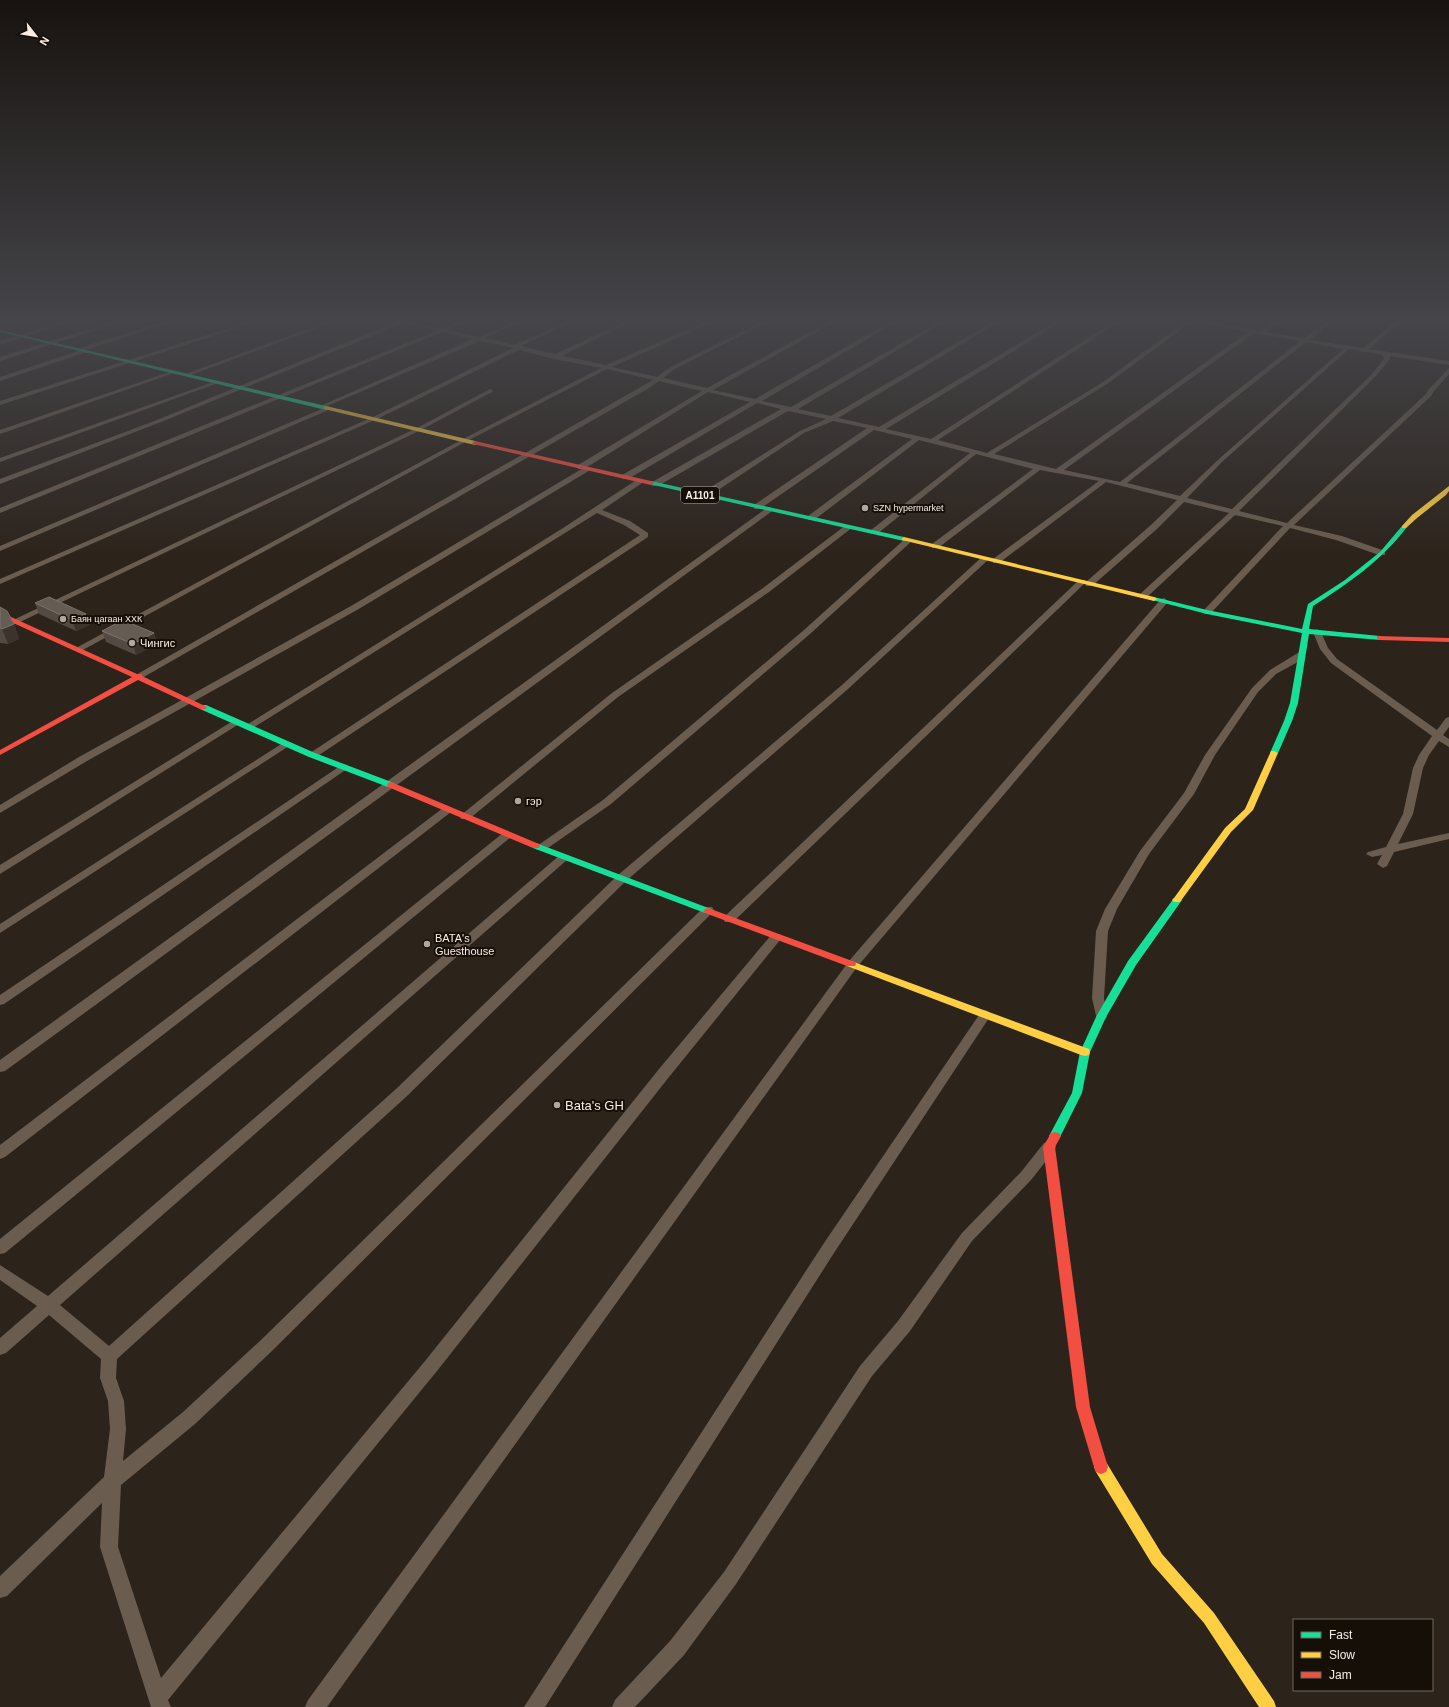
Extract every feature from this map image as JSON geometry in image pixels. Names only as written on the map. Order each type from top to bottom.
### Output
[{"type":"main road","name":"A1101","points":[[299,401],[528,456],[626,477],[703,496],[771,509],[935,546],[1207,612],[1304,631],[1404,640],[1449,640]]},
{"type":"main road","points":[[1268,1707],[1209,1618],[1157,1559],[1100,1466],[1083,1407],[1049,1147],[1077,1093],[1085,1052],[1100,1017],[1132,963],[1175,902],[1228,830],[1248,810],[1290,716],[1296,692],[1304,631],[1310,605],[1320,597],[1347,581],[1382,553],[1414,515],[1442,496],[1449,488]]},
{"type":"main road","points":[[0,614],[286,744],[391,785],[507,835],[1085,1052]]},
{"type":"main road","points":[[0,752],[139,676]]},
{"type":"street","points":[[0,404],[10,401]]},
{"type":"street","points":[[0,432],[91,401]]},
{"type":"street","points":[[0,460],[166,401]]},
{"type":"street","points":[[0,482],[159,421],[207,401]]},
{"type":"street","points":[[0,511],[269,401]]},
{"type":"street","points":[[0,548],[340,401]]},
{"type":"street","points":[[0,582],[375,418],[410,401]]},
{"type":"street","points":[[15,621],[419,429],[472,401]]},
{"type":"street","points":[[78,649],[465,440],[541,401]]},
{"type":"street","points":[[139,676],[623,401]]},
{"type":"street","points":[[0,810],[83,759],[354,608],[584,468],[691,401]]},
{"type":"street","points":[[749,401],[932,441],[1039,468],[1105,480],[1120,485],[1339,538],[1382,553]]},
{"type":"street","points":[[655,484],[804,401]]},
{"type":"street","points":[[703,496],[802,432],[831,419],[862,401]]},
{"type":"street","points":[[757,507],[875,429],[924,401]]},
{"type":"street","points":[[932,441],[995,401]]},
{"type":"street","points":[[988,455],[1076,401]]},
{"type":"street","points":[[1057,472],[1156,401]]},
{"type":"street","points":[[1120,485],[1229,401]]},
{"type":"street","points":[[729,919],[1085,583],[1155,526],[1221,460],[1288,401]]},
{"type":"street","points":[[1143,596],[1234,512],[1349,401]]},
{"type":"street","points":[[1207,612],[1288,526],[1423,401]]},
{"type":"street","points":[[626,477],[755,402]]},
{"type":"street","points":[[811,518],[917,438]]},
{"type":"street","points":[[874,532],[975,452]]},
{"type":"street","points":[[935,546],[1039,468]]},
{"type":"street","points":[[160,1702],[109,1547],[112,1481],[118,1429],[116,1401],[108,1378],[109,1356],[401,1093],[622,878],[845,687],[990,560],[1105,480]]},
{"type":"street","points":[[248,727],[597,510],[641,481]]},
{"type":"street","points":[[0,1067],[771,509]]},
{"type":"street","points":[[312,755],[646,535],[627,523],[597,510]]},
{"type":"street","points":[[465,817],[615,695],[766,590],[849,527]]},
{"type":"street","points":[[541,848],[607,802],[807,632],[909,540]]},
{"type":"street","points":[[315,1707],[853,964],[1164,601]]},
{"type":"street","points":[[1317,632],[1324,650],[1334,661],[1449,744]]},
{"type":"street","points":[[1100,1017],[1098,998],[1102,931],[1111,909],[1144,853],[1189,794],[1210,755],[1255,690],[1273,672],[1293,662],[1301,654]]},
{"type":"street","points":[[1383,864],[1388,850],[1408,814],[1418,768],[1424,755],[1449,720]]},
{"type":"street","points":[[0,870],[236,722]]},
{"type":"street","points":[[0,929],[286,744]]},
{"type":"street","points":[[0,1001],[343,767]]},
{"type":"street","points":[[0,1153],[448,810]]},
{"type":"street","points":[[0,1248],[507,835]]},
{"type":"street","points":[[1372,854],[1449,836]]},
{"type":"street","points":[[0,1348],[564,857]]},
{"type":"street","points":[[0,1589],[112,1481],[189,1418],[267,1345],[708,910]]},
{"type":"street","points":[[160,1702],[432,1366],[664,1072],[776,937]]},
{"type":"street","points":[[534,1707],[827,1251],[985,1015]]},
{"type":"street","points":[[622,1707],[677,1648],[730,1578],[866,1371],[904,1326],[963,1244],[1005,1196],[1026,1176],[1049,1147]]},
{"type":"street","points":[[0,1272],[49,1306],[109,1356]]},
{"type":"building","points":[[49,597],[86,614],[72,620],[35,603]]},
{"type":"building","points":[[0,607],[7,611],[14,624],[2,629],[0,628]]},
{"type":"building","points":[[123,620],[154,633],[133,644],[102,631]]},
{"type":"traffic: fast","points":[[295,401],[326,408]]},
{"type":"traffic: fast","points":[[651,483],[904,539]]},
{"type":"traffic: fast","points":[[1274,753],[1294,703],[1310,605],[1347,581],[1382,553],[1404,527]]},
{"type":"traffic: fast","points":[[1154,599],[1207,612],[1304,631],[1380,638]]},
{"type":"traffic: fast","points":[[203,707],[312,755],[391,785]]},
{"type":"traffic: fast","points":[[536,846],[708,911]]},
{"type":"traffic: fast","points":[[1055,1136],[1077,1093],[1085,1052],[1101,1017],[1132,963],[1177,900]]},
{"type":"traffic: slow","points":[[326,408],[475,443]]},
{"type":"traffic: slow","points":[[1404,527],[1409,521],[1449,488]]},
{"type":"traffic: slow","points":[[904,539],[1154,599]]},
{"type":"traffic: slow","points":[[1177,900],[1228,830],[1249,810],[1274,753]]},
{"type":"traffic: slow","points":[[851,964],[1085,1052]]},
{"type":"traffic: slow","points":[[1101,1467],[1157,1559],[1209,1618],[1268,1707]]},
{"type":"traffic: jam","points":[[475,443],[651,483]]},
{"type":"traffic: jam","points":[[0,614],[203,707]]},
{"type":"traffic: jam","points":[[1380,638],[1449,640]]},
{"type":"traffic: jam","points":[[0,753],[139,676]]},
{"type":"traffic: jam","points":[[391,785],[536,846]]},
{"type":"traffic: jam","points":[[708,911],[851,964]]},
{"type":"traffic: jam","points":[[1055,1136],[1049,1147],[1083,1407],[1101,1467]]},
{"type":"place","name":"SZN hypermarket","points":[[865,508]]},
{"type":"place","name":"Баян цагаан ХХК","points":[[63,619]]},
{"type":"place","name":"Чингис","points":[[132,643]]},
{"type":"place","name":"гэр","points":[[518,801]]},
{"type":"place","name":"BATA's Guesthouse","points":[[427,944]]},
{"type":"place","name":"Bata's GH","points":[[557,1105]]}]
